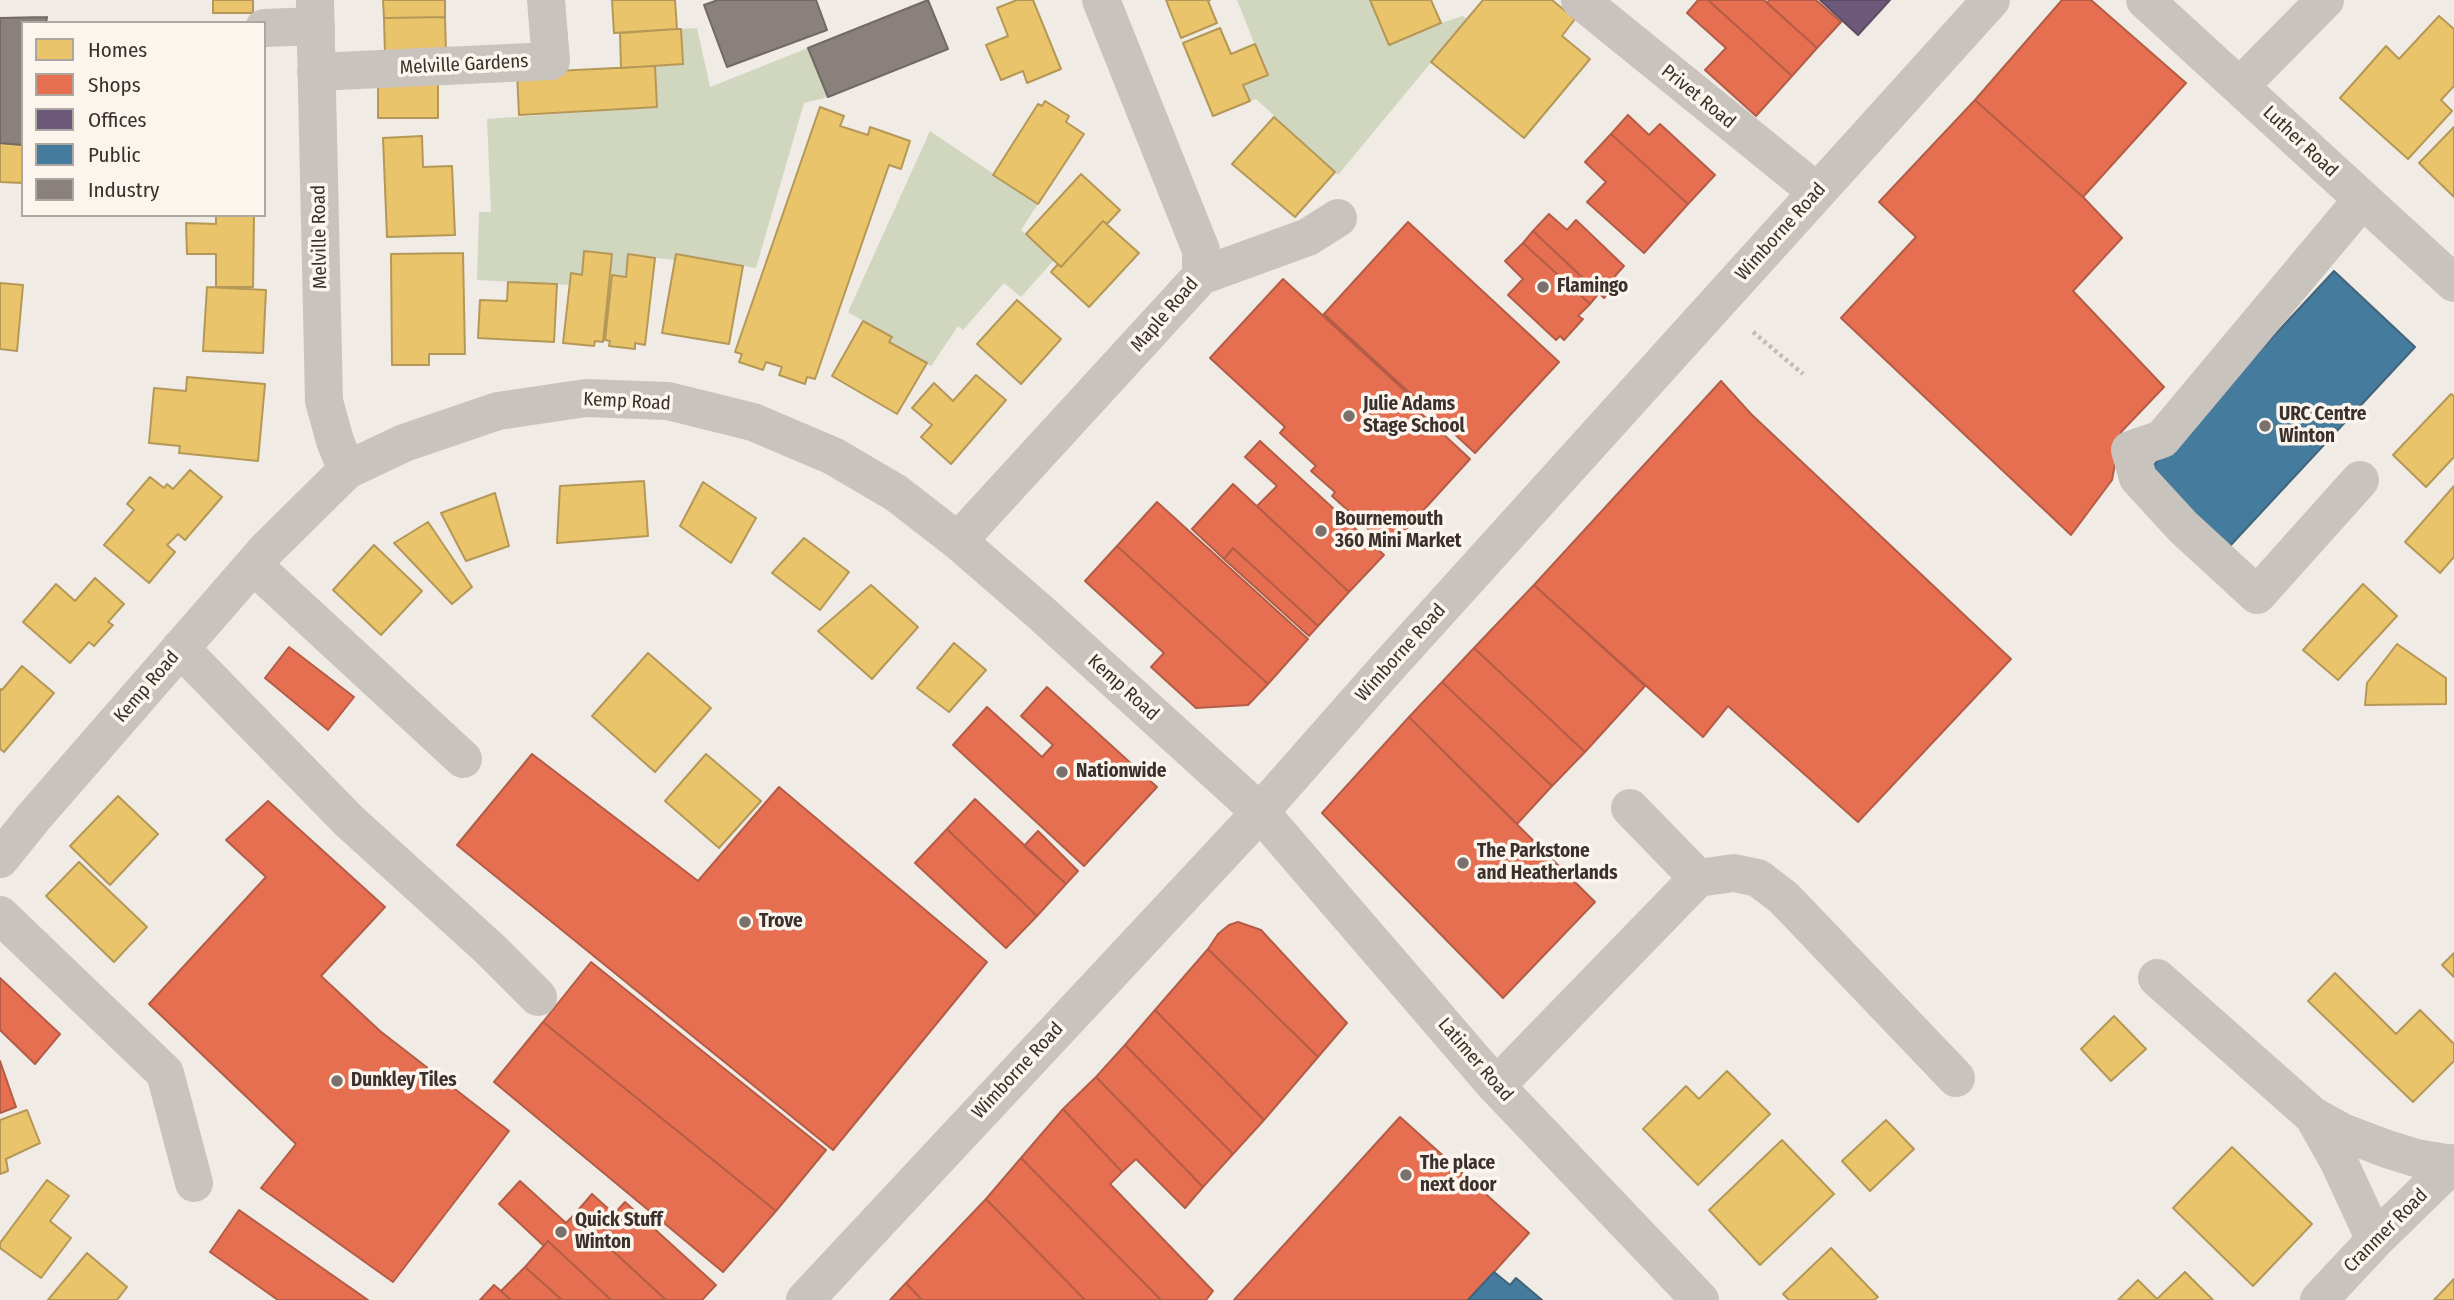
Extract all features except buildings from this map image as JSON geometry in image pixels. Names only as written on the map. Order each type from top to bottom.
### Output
[{"type":"street","name":"Melville Gardens","points":[[316,72],[551,61],[546,0]]},
{"type":"street","name":"Maple Road","points":[[958,541],[1201,276],[1201,250],[1101,0]]},
{"type":"street","name":"Privet Road","points":[[1580,0],[1817,192]]},
{"type":"street","name":"Wimborne Road","points":[[805,1300],[1260,812],[1991,0]]},
{"type":"street","name":"Luther Road","points":[[2145,0],[2362,200],[2451,275]]},
{"type":"street","points":[[2240,86],[2325,0]]},
{"type":"street","name":"Melville Road","points":[[315,13],[324,401],[335,441],[347,470]]},
{"type":"street","points":[[266,27],[315,13]]},
{"type":"street","points":[[2360,480],[2257,595],[2183,527],[2138,478],[2130,450],[2162,439],[2362,200]]},
{"type":"street","points":[[1201,276],[1308,237],[1338,218]]},
{"type":"street","name":"Kemp Road","points":[[0,859],[253,565],[347,470],[404,443],[498,411],[586,398],[668,401],[753,422],[833,456],[896,493],[958,541],[1041,613],[1260,812]]},
{"type":"street","points":[[253,565],[463,759]]},
{"type":"street","points":[[180,648],[349,821],[490,949],[538,997]]},
{"type":"street","points":[[1630,808],[1698,878]]},
{"type":"street","name":"Latimer Road","points":[[1260,812],[1496,1086],[1700,1300]]},
{"type":"street","points":[[1496,1086],[1698,878],[1734,873],[1758,878],[1784,898],[1956,1078]]},
{"type":"street","points":[[0,915],[165,1073],[194,1182]]},
{"type":"street","points":[[2157,978],[2313,1116],[2343,1132],[2387,1149],[2416,1158],[2453,1163]]},
{"type":"street","points":[[2313,1116],[2339,1162],[2375,1240]]},
{"type":"street","name":"Cranmer Road","points":[[2319,1300],[2453,1163]]},
{"type":"path","points":[[1717,302],[1803,374]]},
{"type":"green space","points":[[1237,0],[1370,0],[1389,44],[1441,23],[1463,16],[1467,19],[1338,175],[1256,99],[1250,101],[1243,85],[1267,75]]},
{"type":"green space","points":[[697,28],[710,87],[808,48],[828,97],[804,103],[756,268],[676,254],[675,260],[628,255],[626,277],[610,275],[612,254],[584,251],[582,275],[571,274],[569,285],[477,280],[479,212],[491,212],[487,119],[657,107],[655,66],[683,64],[681,29]]},
{"type":"green space","points":[[930,131],[1038,204],[1021,230],[1054,260],[1021,297],[1004,283],[963,330],[958,326],[931,366],[889,342],[891,337],[848,312]]},
{"type":"place","name":"Flamingo","points":[[1543,287]]},
{"type":"place","name":"Julie Adams Stage School","points":[[1349,416]]},
{"type":"place","name":"URC Centre Winton","points":[[2265,426]]},
{"type":"place","name":"Bournemouth 360 Mini Market","points":[[1321,531]]},
{"type":"place","name":"Nationwide","points":[[1062,772]]},
{"type":"place","name":"The Parkstone and Heatherlands","points":[[1463,863]]},
{"type":"place","name":"Trove","points":[[745,922]]},
{"type":"place","name":"Dunkley Tiles","points":[[337,1081]]},
{"type":"place","name":"The place next door","points":[[1406,1175]]},
{"type":"place","name":"Quick Stuff Winton","points":[[561,1232]]}]
